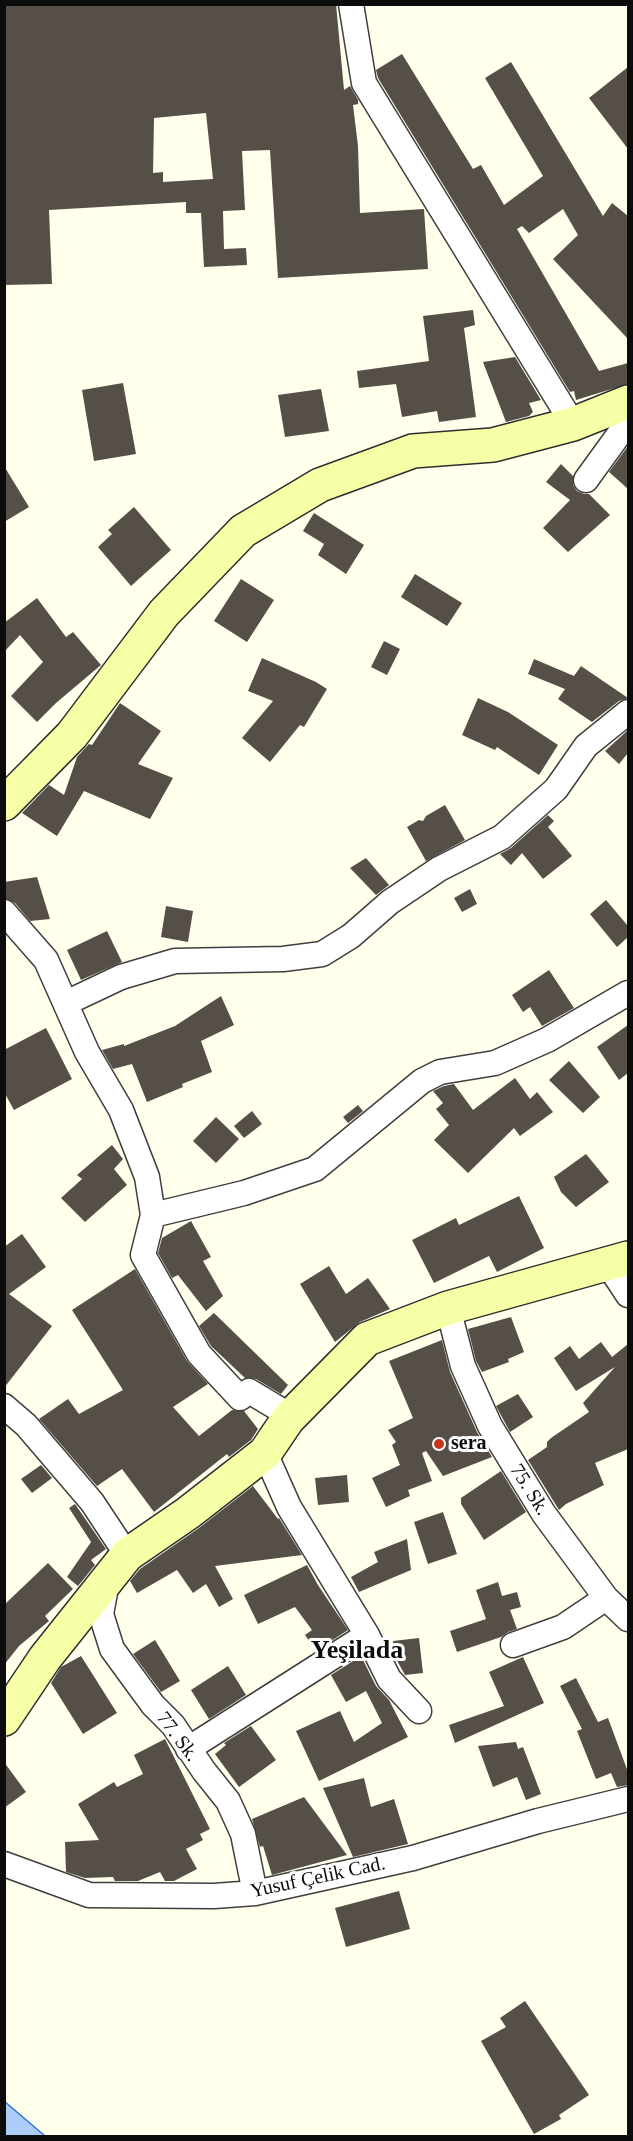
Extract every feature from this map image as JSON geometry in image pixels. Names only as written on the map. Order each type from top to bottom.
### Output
[{"type":"street","points":[[351,4],[364,82],[573,424]]},
{"type":"street","points":[[4,804],[72,735],[164,613],[243,531],[320,485],[413,451],[494,445],[573,424],[628,402]]},
{"type":"street","points":[[586,480],[628,422]]},
{"type":"street","points":[[66,1003],[121,977],[175,961],[283,959],[322,954],[351,936],[390,902],[439,869],[502,837],[556,789],[586,746],[628,712]]},
{"type":"street","points":[[4,912],[46,960],[87,1052],[121,1110],[147,1177],[153,1215],[143,1255],[200,1354],[240,1398],[249,1391],[279,1408],[288,1419]]},
{"type":"street","points":[[153,1215],[244,1193],[315,1169],[422,1081],[440,1072],[495,1063],[547,1040],[628,993]]},
{"type":"street","points":[[4,1719],[45,1658],[127,1555],[188,1513],[265,1453],[288,1419],[368,1339],[448,1308],[618,1261],[628,1296]]},
{"type":"street","name":"75. Sk.","points":[[448,1308],[463,1366],[536,1519],[606,1598],[628,1619]]},
{"type":"street","points":[[4,1406],[26,1425],[92,1502],[127,1555]]},
{"type":"street","points":[[265,1453],[289,1507],[367,1635],[389,1679],[419,1711]]},
{"type":"street","name":"77. Sk.","points":[[107,1582],[101,1614],[112,1649],[153,1705],[173,1725],[188,1749],[228,1801],[243,1834],[255,1893]]},
{"type":"street","points":[[513,1645],[563,1627],[606,1598]]},
{"type":"street","points":[[188,1749],[367,1635]]},
{"type":"street","name":"Yusuf Çelik Cad.","points":[[4,1864],[88,1895],[204,1897],[255,1893],[413,1858],[538,1821],[628,1799]]},
{"type":"water","points":[[4,2101],[38,2130],[45,2136],[5,2136]]},
{"type":"building","points":[[4,4],[336,4],[344,90],[350,86],[358,100],[358,104],[353,105],[358,146],[360,213],[424,209],[428,269],[278,278],[270,150],[242,151],[245,210],[223,211],[224,249],[246,248],[247,265],[204,267],[201,213],[186,213],[186,202],[49,210],[52,284],[4,285]],"holes":[[[206,113],[213,179],[163,182],[163,172],[153,173],[154,118]]]},
{"type":"building","points":[[402,54],[473,169],[481,165],[504,205],[543,176],[485,78],[511,62],[603,216],[612,203],[628,216],[628,339],[553,259],[578,235],[563,209],[529,233],[522,226],[517,229],[599,371],[628,363],[628,384],[576,400],[574,391],[570,392],[378,78],[376,70]]},
{"type":"building","points":[[628,67],[628,149],[589,98]]},
{"type":"building","points":[[473,310],[475,325],[464,328],[476,417],[439,422],[437,411],[402,417],[396,384],[359,388],[357,371],[429,361],[423,316]]},
{"type":"building","points":[[515,357],[541,400],[529,403],[533,412],[529,416],[506,422],[483,362]]},
{"type":"building","points":[[123,383],[136,454],[94,461],[82,390]]},
{"type":"building","points":[[321,389],[329,431],[285,437],[278,395]]},
{"type":"building","points":[[628,446],[628,489],[609,472]]},
{"type":"building","points":[[561,464],[573,476],[573,485],[577,491],[589,494],[610,515],[568,552],[543,528],[570,500],[546,482]]},
{"type":"building","points":[[4,466],[29,507],[4,522]]},
{"type":"building","points":[[134,507],[171,550],[131,586],[98,547],[112,534],[108,530]]},
{"type":"building","points":[[314,513],[364,545],[346,574],[318,555],[324,544],[303,531]]},
{"type":"building","points":[[415,574],[462,603],[447,626],[401,597]]},
{"type":"building","points":[[241,579],[274,600],[247,642],[214,621]]},
{"type":"building","points":[[37,598],[66,637],[73,632],[101,665],[37,722],[11,696],[43,662],[20,635],[4,652],[4,623]]},
{"type":"building","points":[[384,641],[400,649],[387,675],[371,667]]},
{"type":"building","points":[[262,658],[327,689],[304,727],[300,725],[270,762],[242,738],[273,701],[248,691]]},
{"type":"building","points":[[534,659],[574,676],[581,666],[628,698],[619,701],[592,722],[558,699],[565,689],[528,674]]},
{"type":"building","points":[[478,698],[508,712],[558,745],[539,775],[497,747],[495,750],[462,735]]},
{"type":"building","points":[[120,703],[161,731],[138,764],[173,778],[150,819],[84,791],[57,836],[22,813],[49,785],[64,795],[77,757],[89,744],[92,745]]},
{"type":"building","points":[[628,730],[628,753],[619,764],[605,751]]},
{"type":"building","points":[[445,805],[465,840],[426,861],[407,827],[419,820],[423,821],[426,816]]},
{"type":"building","points":[[548,815],[554,821],[548,827],[572,856],[543,879],[522,853],[511,865],[500,854],[511,848]]},
{"type":"building","points":[[366,858],[389,885],[376,895],[350,868]]},
{"type":"building","points":[[37,877],[50,919],[30,921],[15,903],[4,898],[4,882]]},
{"type":"building","points":[[470,889],[477,904],[462,912],[454,898]]},
{"type":"building","points":[[606,900],[628,926],[628,937],[617,947],[590,914]]},
{"type":"building","points":[[166,906],[193,911],[188,942],[161,937]]},
{"type":"building","points":[[107,931],[122,962],[81,980],[67,950]]},
{"type":"building","points":[[549,970],[574,1008],[542,1026],[530,1007],[523,1012],[512,995]]},
{"type":"building","points":[[221,996],[234,1025],[201,1041],[212,1072],[182,1084],[183,1087],[147,1102],[132,1064],[113,1069],[102,1050],[124,1044],[124,1046],[175,1026]]},
{"type":"building","points":[[628,1025],[628,1073],[619,1080],[597,1047]]},
{"type":"building","points":[[46,1028],[72,1079],[14,1110],[4,1092],[4,1050]]},
{"type":"building","points":[[569,1061],[600,1097],[583,1113],[549,1080]]},
{"type":"building","points":[[515,1078],[530,1099],[537,1092],[553,1112],[520,1136],[514,1128],[468,1173],[434,1140],[449,1125],[436,1109],[443,1103],[433,1091],[454,1084],[473,1110]]},
{"type":"building","points":[[358,1105],[363,1111],[348,1123],[343,1117]]},
{"type":"building","points":[[252,1111],[262,1124],[244,1138],[234,1126]]},
{"type":"building","points":[[216,1117],[239,1139],[216,1163],[193,1141]]},
{"type":"building","points":[[112,1145],[123,1159],[114,1169],[127,1185],[85,1222],[61,1198],[82,1179],[77,1175]]},
{"type":"building","points":[[586,1154],[609,1182],[576,1207],[561,1192],[554,1177]]},
{"type":"building","points":[[519,1196],[544,1248],[497,1272],[489,1256],[434,1283],[412,1240],[456,1218],[459,1225]]},
{"type":"building","points":[[191,1221],[211,1257],[203,1261],[223,1296],[206,1311],[178,1275],[172,1278],[158,1253],[162,1238]]},
{"type":"building","points":[[22,1234],[46,1267],[9,1294],[52,1326],[4,1388],[4,1247]]},
{"type":"building","points":[[329,1266],[346,1294],[368,1278],[390,1309],[360,1322],[335,1342],[300,1284]]},
{"type":"building","points":[[135,1269],[187,1361],[208,1384],[173,1407],[199,1436],[232,1410],[244,1411],[258,1429],[251,1440],[229,1457],[227,1454],[154,1512],[122,1469],[97,1486],[39,1419],[68,1399],[79,1414],[123,1390],[72,1310]]},
{"type":"building","points":[[214,1313],[288,1385],[281,1394],[256,1379],[245,1378],[211,1346],[199,1326]]},
{"type":"building","points":[[511,1317],[524,1352],[508,1359],[509,1362],[482,1372],[476,1361],[468,1329]]},
{"type":"building","points":[[442,1340],[450,1372],[477,1432],[492,1457],[443,1476],[426,1451],[422,1453],[432,1481],[408,1490],[410,1496],[386,1507],[372,1478],[400,1465],[392,1445],[396,1442],[388,1430],[413,1418],[389,1361]]},
{"type":"building","points":[[601,1342],[612,1357],[628,1344],[628,1449],[595,1463],[604,1485],[566,1504],[559,1510],[528,1460],[547,1447],[547,1442],[551,1438],[589,1412],[583,1403],[615,1367],[576,1391],[554,1358],[570,1346],[579,1359]]},
{"type":"building","points":[[518,1394],[533,1417],[510,1432],[496,1406]]},
{"type":"building","points":[[41,1465],[52,1478],[32,1493],[21,1479]]},
{"type":"building","points":[[501,1471],[526,1512],[484,1540],[461,1504],[461,1498]]},
{"type":"building","points":[[347,1475],[349,1502],[318,1505],[315,1478]]},
{"type":"building","points":[[253,1486],[279,1518],[302,1555],[215,1566],[233,1599],[219,1607],[206,1584],[193,1593],[177,1570],[137,1593],[130,1581],[140,1569],[199,1528]]},
{"type":"building","points":[[75,1504],[106,1549],[91,1560],[95,1565],[78,1586],[67,1577],[91,1542],[69,1508]]},
{"type":"building","points":[[443,1512],[457,1554],[428,1564],[414,1522]]},
{"type":"building","points":[[407,1539],[411,1570],[359,1592],[351,1577],[378,1562],[374,1552]]},
{"type":"building","points":[[48,1563],[73,1589],[45,1616],[49,1621],[19,1646],[4,1665],[4,1605]]},
{"type":"building","points":[[307,1565],[348,1630],[316,1651],[305,1635],[312,1630],[295,1607],[258,1624],[244,1595]]},
{"type":"building","points":[[498,1582],[502,1596],[517,1592],[521,1607],[510,1610],[517,1629],[457,1652],[450,1631],[486,1619],[476,1590]]},
{"type":"building","points":[[419,1638],[423,1673],[405,1675],[395,1657],[393,1641]]},
{"type":"building","points":[[155,1640],[180,1681],[161,1692],[133,1654]]},
{"type":"building","points":[[81,1656],[117,1713],[83,1734],[51,1683],[61,1667]]},
{"type":"building","points":[[361,1656],[376,1686],[389,1700],[408,1737],[319,1781],[296,1731],[340,1711],[354,1742],[382,1723],[366,1691],[346,1702],[331,1675]]},
{"type":"building","points":[[523,1657],[544,1703],[455,1743],[449,1725],[504,1706],[489,1672]]},
{"type":"building","points":[[228,1666],[246,1695],[209,1719],[191,1690]]},
{"type":"building","points":[[576,1678],[598,1722],[608,1718],[628,1772],[628,1785],[617,1787],[611,1773],[596,1779],[577,1731],[582,1729],[560,1686]]},
{"type":"building","points":[[251,1726],[276,1760],[239,1787],[215,1754],[226,1745],[224,1743]]},
{"type":"building","points":[[165,1739],[210,1829],[200,1834],[203,1840],[186,1849],[197,1869],[174,1881],[165,1881],[160,1872],[138,1881],[115,1881],[113,1877],[85,1878],[66,1872],[65,1842],[99,1840],[78,1804],[114,1782],[117,1787],[143,1774],[134,1755]]},
{"type":"building","points":[[516,1742],[518,1749],[523,1747],[541,1794],[526,1800],[517,1777],[493,1787],[478,1746]]},
{"type":"building","points":[[4,1762],[26,1792],[4,1808]]},
{"type":"building","points":[[364,1778],[371,1807],[394,1799],[408,1844],[353,1857],[323,1788]]},
{"type":"building","points":[[304,1797],[347,1855],[272,1875],[263,1846],[260,1847],[252,1819]]},
{"type":"building","points":[[399,1891],[410,1929],[346,1947],[335,1908]]},
{"type":"building","points":[[525,2001],[589,2095],[559,2115],[561,2119],[534,2134],[481,2041],[506,2027],[500,2018]]},
{"type":"place","name":"sera","points":[[439,1444]]},
{"type":"district","name":"Yeşilada","points":[[357,1651]]}]
